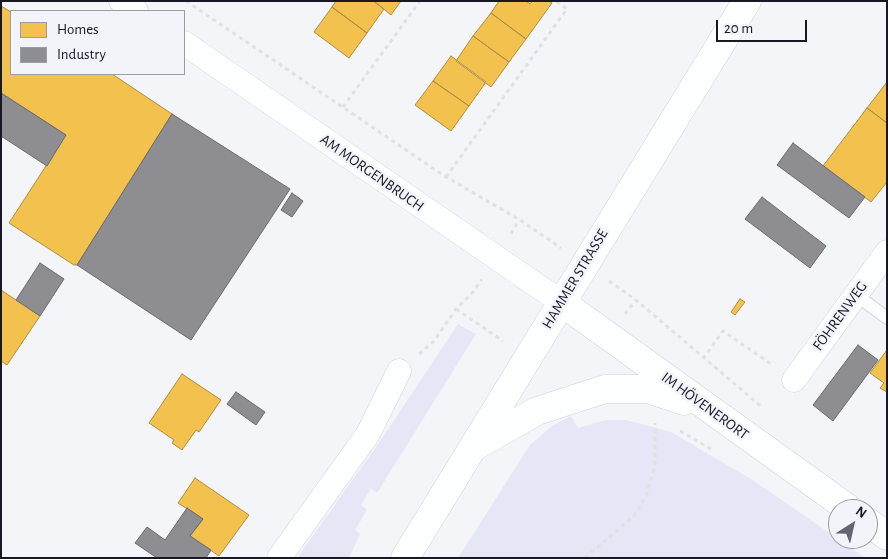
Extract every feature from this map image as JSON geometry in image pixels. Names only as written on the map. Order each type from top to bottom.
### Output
[{"type":"main road","name":"HAMMER STRASSE","points":[[405,558],[747,1]]},
{"type":"main road","name":"IM HÖVENERORT","points":[[561,302],[836,499]]},
{"type":"main road","points":[[474,447],[537,412],[605,389],[648,389],[670,395],[722,418]]},
{"type":"street","points":[[121,1],[134,10]]},
{"type":"street","name":"AM MORGENBRUCH","points":[[185,45],[561,302]]},
{"type":"street","name":"FÖHRENWEG","points":[[794,380],[887,252]]},
{"type":"street","points":[[279,558],[368,434],[400,371]]},
{"type":"lane","points":[[856,295],[887,318]]},
{"type":"path","points":[[186,1],[446,177],[520,220],[636,300],[703,359],[770,414]]},
{"type":"path","points":[[343,107],[420,1]]},
{"type":"path","points":[[446,177],[567,9],[556,1]]},
{"type":"path","points":[[400,371],[434,341],[456,309],[473,292],[496,258]]},
{"type":"path","points":[[703,359],[724,331],[794,380]]},
{"type":"path","points":[[585,558],[634,516],[646,496],[655,467],[656,420]]},
{"type":"shaded area","points":[[458,324],[476,334],[377,493],[371,489],[361,505],[367,510],[355,530],[360,534],[349,558],[297,558],[383,437]]},
{"type":"shaded area","points":[[571,416],[578,428],[606,420],[626,420],[671,432],[751,479],[828,532],[828,549],[853,549],[866,558],[458,558],[530,445],[552,426]]},
{"type":"building: Homes","points":[[336,1],[373,1],[384,9],[367,33],[332,7]]},
{"type":"building: Homes","points":[[374,1],[401,1],[391,15]]},
{"type":"building: Homes","points":[[499,1],[526,1],[530,4],[532,1],[549,1],[552,3],[526,39],[491,13]]},
{"type":"building: Homes","points":[[1,6],[10,11],[10,75],[114,75],[172,114],[77,265],[74,265],[9,223],[66,135],[1,93]]},
{"type":"building: Homes","points":[[332,7],[367,33],[349,58],[314,32]]},
{"type":"building: Homes","points":[[491,13],[526,39],[509,62],[473,36]]},
{"type":"building: Homes","points":[[473,36],[509,62],[491,87],[456,61]]},
{"type":"building: Homes","points":[[451,56],[486,82],[469,106],[433,81]]},
{"type":"building: Homes","points":[[433,81],[469,106],[451,131],[415,105]]},
{"type":"building: Homes","points":[[887,82],[887,123],[867,108]]},
{"type":"building: Homes","points":[[867,108],[887,123],[887,182],[871,202],[823,166]]},
{"type":"building: Homes","points":[[1,290],[40,316],[7,365],[1,361]]},
{"type":"building: Homes","points":[[740,299],[745,302],[735,315],[731,312]]},
{"type":"building: Homes","points":[[887,350],[887,392],[880,388],[884,383],[870,373]]},
{"type":"building: Homes","points":[[182,374],[221,400],[199,432],[196,430],[182,450],[172,443],[174,440],[149,423]]},
{"type":"building: Homes","points":[[195,478],[249,515],[219,556],[190,536],[203,519],[178,503]]},
{"type":"building: Industry","points":[[1,93],[66,135],[47,166],[1,136]]},
{"type":"building: Industry","points":[[172,114],[290,189],[191,340],[77,265]]},
{"type":"building: Industry","points":[[793,143],[865,197],[849,218],[777,165]]},
{"type":"building: Industry","points":[[292,193],[303,201],[292,217],[281,210]]},
{"type":"building: Industry","points":[[762,197],[826,246],[810,268],[745,219]]},
{"type":"building: Industry","points":[[40,263],[64,279],[40,316],[16,300]]},
{"type":"building: Industry","points":[[858,345],[878,360],[833,421],[813,405]]},
{"type":"building: Industry","points":[[236,392],[265,412],[256,425],[227,404]]},
{"type":"building: Industry","points":[[187,508],[203,519],[190,536],[211,550],[206,558],[157,558],[135,543],[147,527],[165,540]]}]
